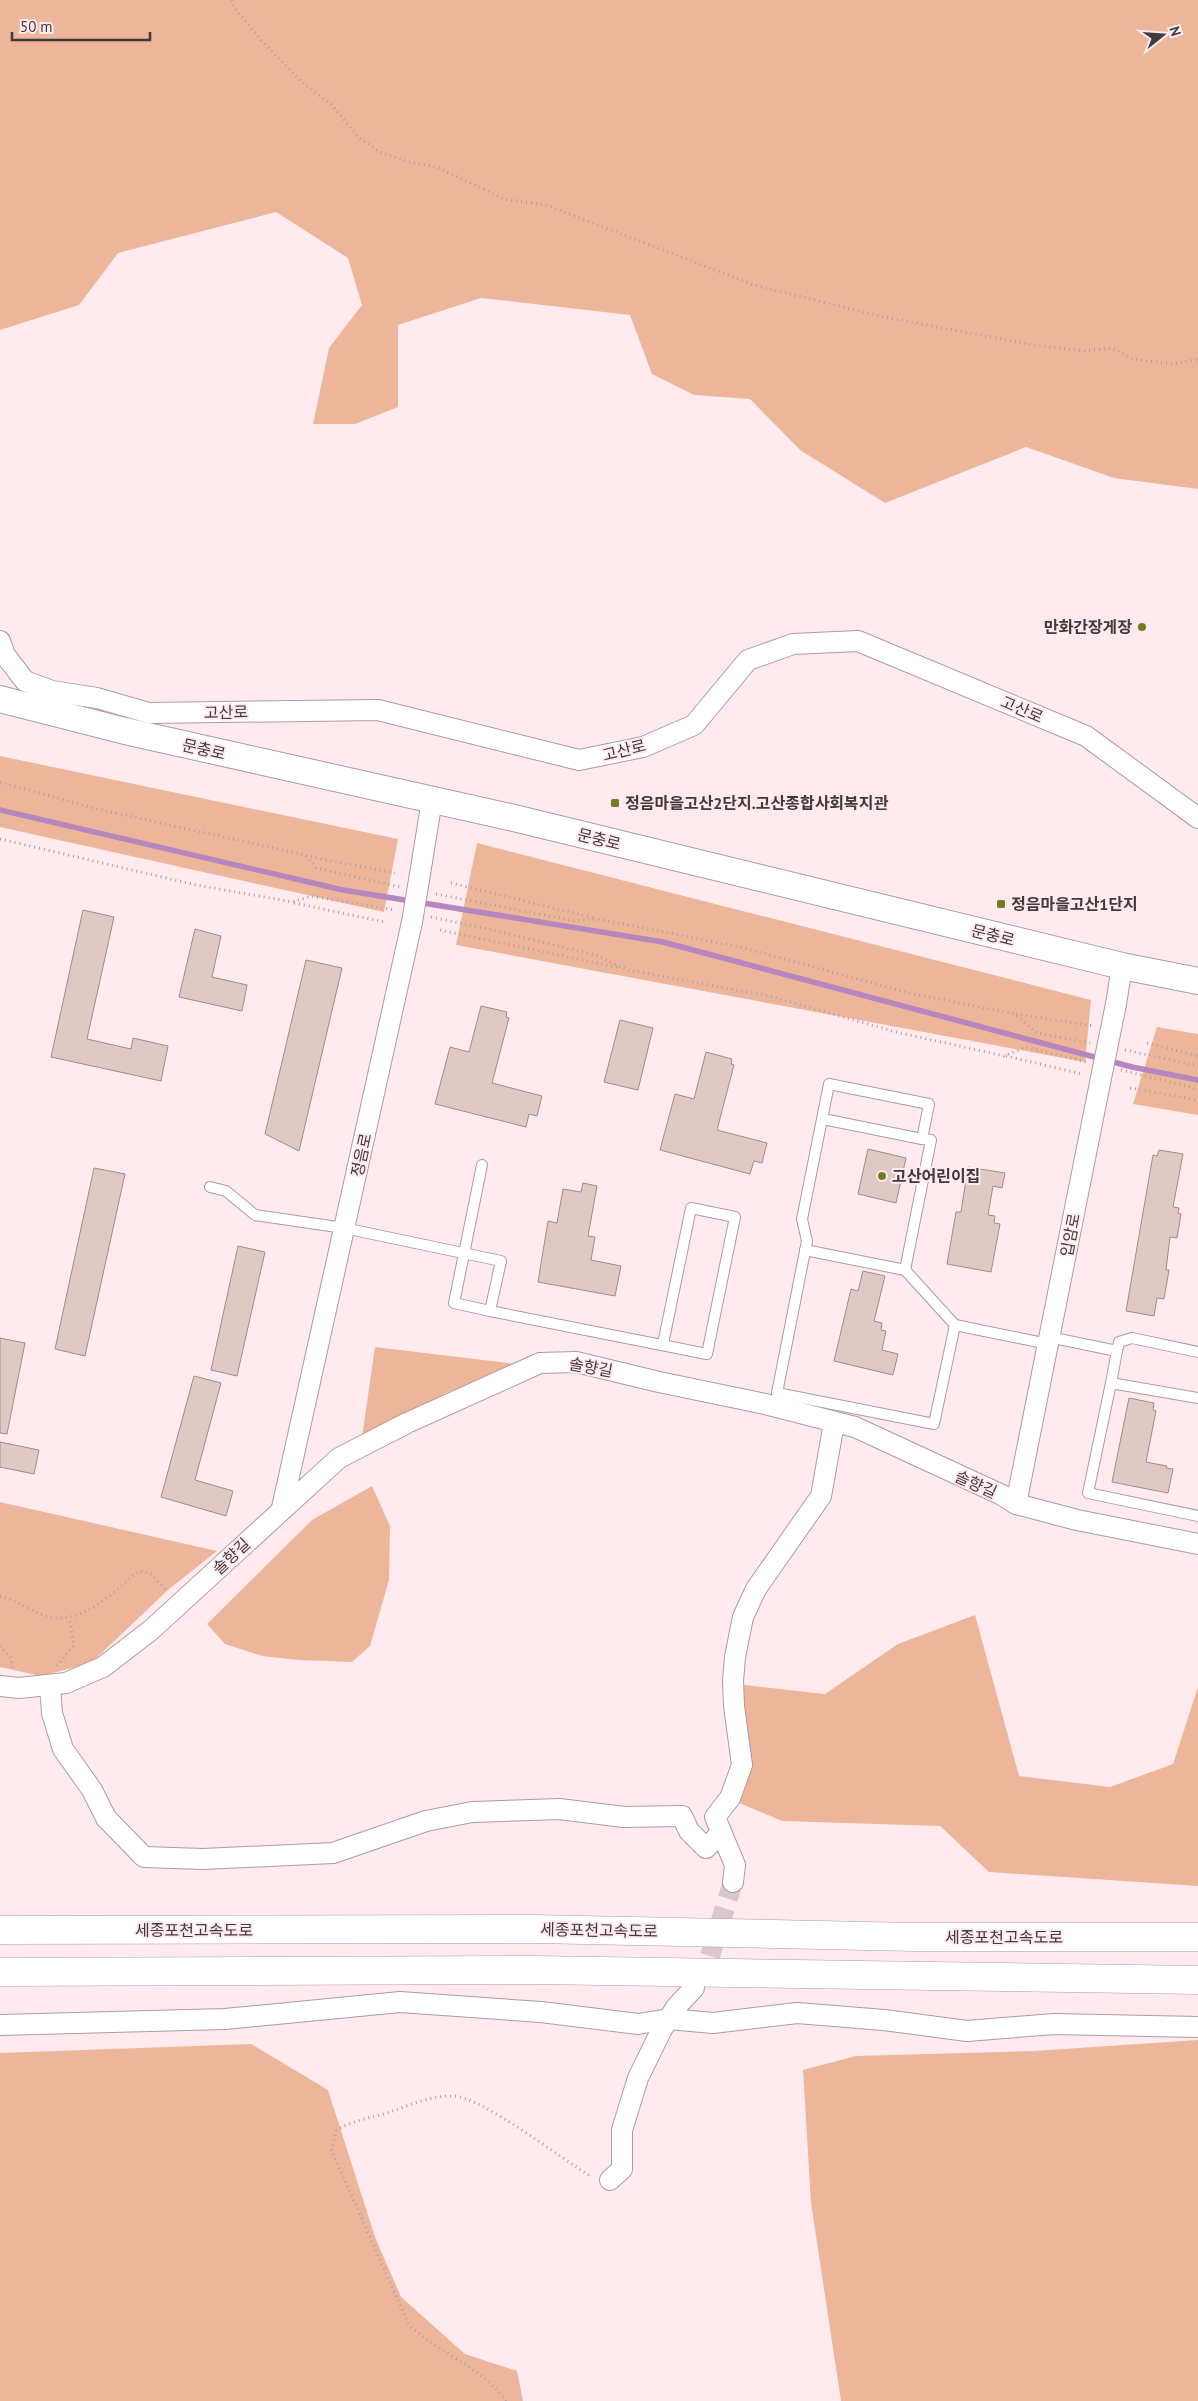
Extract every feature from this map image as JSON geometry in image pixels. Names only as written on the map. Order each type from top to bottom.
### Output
[{"type":"highway","name":"세종포천고속도로","points":[[0,1930],[535,1929],[914,1937],[1198,1937]]},
{"type":"highway","points":[[0,1972],[534,1970],[1198,1980]]},
{"type":"street","name":"고산로","points":[[0,641],[4,655],[25,681],[52,691],[97,698],[149,713],[378,710],[579,760],[642,747],[694,725],[748,660],[793,644],[858,641],[1086,736],[1198,818]]},
{"type":"street","name":"문충로","points":[[0,699],[125,731],[432,800],[1122,966],[1198,981]]},
{"type":"street","name":"정음로","points":[[282,1508],[413,916],[413,884],[432,800]]},
{"type":"street","name":"입암로","points":[[1016,1504],[1049,1341],[1098,1069],[1116,1004],[1122,966]]},
{"type":"street","name":"솔향길","points":[[7,1682],[19,1688],[66,1683],[103,1667],[151,1630],[282,1508],[339,1458],[407,1422],[540,1363],[576,1362],[659,1382],[765,1404],[855,1427],[1002,1495],[1016,1504],[1077,1520],[1198,1544]]},
{"type":"street","points":[[733,1882],[734,1865],[715,1817],[730,1798],[742,1765],[735,1715],[734,1657],[743,1617],[756,1589],[821,1496],[834,1422]]},
{"type":"street","points":[[50,1685],[52,1713],[63,1749],[92,1790],[106,1818],[144,1857],[203,1859],[333,1854],[426,1822],[472,1812],[559,1808],[624,1817],[682,1816],[689,1831],[706,1848],[721,1833]]},
{"type":"street","points":[[610,2180],[622,2169],[622,2130],[638,2078],[669,2019],[694,1988]]},
{"type":"street","points":[[0,2025],[225,2019],[400,2002],[541,2012],[638,2024],[669,2019],[713,2023],[797,2012],[884,2020],[967,2031],[1054,2024],[1198,2027]]},
{"type":"lane","points":[[922,1138],[929,1104],[829,1084],[802,1218],[807,1241],[777,1393],[934,1424],[955,1325]]},
{"type":"lane","points":[[823,1118],[931,1140],[905,1270]]},
{"type":"lane","points":[[482,1165],[454,1303],[490,1311],[707,1354],[735,1218],[691,1208],[663,1344]]},
{"type":"lane","points":[[210,1187],[226,1191],[255,1215],[344,1228],[500,1261],[490,1311]]},
{"type":"lane","points":[[805,1250],[905,1270],[955,1325],[1117,1351]]},
{"type":"lane","points":[[1198,1352],[1132,1338],[1119,1342],[1088,1493],[1198,1516]]},
{"type":"lane","points":[[1111,1383],[1198,1398]]},
{"type":"path","points":[[232,0],[234,7],[261,40],[305,85],[331,104],[359,138],[380,152],[408,162],[437,167],[504,199],[546,205],[754,285],[884,316],[1039,346],[1085,351],[1112,348],[1133,359],[1172,364],[1198,359]]},
{"type":"path","points":[[0,782],[93,808],[305,856],[395,873]]},
{"type":"path","points":[[0,839],[196,885],[293,902],[385,922]]},
{"type":"path","points":[[305,856],[316,868],[413,884]]},
{"type":"path","points":[[451,884],[598,919],[744,948],[909,993],[1015,1014],[1094,1026]]},
{"type":"path","points":[[435,894],[575,922],[598,919]]},
{"type":"path","points":[[293,902],[311,896],[493,930],[595,955],[628,970]]},
{"type":"path","points":[[440,930],[628,970],[769,996],[892,1031],[1004,1056],[1098,1069],[1198,1089]]},
{"type":"path","points":[[1015,1014],[1037,1033],[1096,1045]]},
{"type":"path","points":[[1147,1042],[1198,1056]]},
{"type":"path","points":[[1004,1056],[1026,1047],[1098,1069]]},
{"type":"path","points":[[1116,1049],[1198,1066]]},
{"type":"path","points":[[1130,1088],[1198,1100]]},
{"type":"path","points":[[0,1596],[49,1616],[69,1618],[88,1611],[139,1571],[151,1574],[179,1604]]},
{"type":"path","points":[[50,1685],[57,1666],[74,1645],[69,1618]]},
{"type":"path","points":[[0,1646],[11,1658],[7,1682]]},
{"type":"path","points":[[506,2401],[486,2380],[431,2343],[409,2325],[331,2149],[337,2130],[352,2121],[367,2120],[432,2098],[459,2096],[470,2099],[500,2117],[592,2177],[610,2180]]},
{"type":"shaded area","points":[[0,0],[1198,0],[1198,489],[1114,478],[1026,447],[885,503],[800,450],[750,399],[694,395],[652,374],[630,315],[481,298],[398,325],[398,407],[355,424],[313,424],[329,348],[362,305],[348,258],[276,212],[118,253],[79,305],[0,330]]},
{"type":"shaded area","points":[[0,756],[398,839],[384,912],[0,827]]},
{"type":"shaded area","points":[[477,843],[1091,1000],[1085,1062],[456,945]]},
{"type":"shaded area","points":[[1157,1027],[1198,1034],[1198,1115],[1133,1104]]},
{"type":"shaded area","points":[[375,1347],[524,1365],[446,1393],[362,1437]]},
{"type":"shaded area","points":[[372,1486],[390,1526],[389,1580],[370,1646],[352,1662],[299,1660],[262,1656],[225,1644],[207,1624],[312,1520]]},
{"type":"shaded area","points":[[0,1502],[217,1551],[168,1590],[91,1663],[41,1676],[0,1667]]},
{"type":"shaded area","points":[[975,1615],[1019,1776],[1110,1787],[1173,1764],[1198,1687],[1198,1886],[989,1872],[940,1826],[782,1821],[730,1799],[736,1684],[825,1694],[898,1644]]},
{"type":"shaded area","points":[[1198,2040],[1198,2401],[841,2401],[811,2203],[803,2070],[856,2056],[1034,2051]]},
{"type":"shaded area","points":[[251,2044],[328,2090],[375,2237],[401,2297],[465,2354],[517,2371],[523,2401],[0,2401],[0,2053]]},
{"type":"building","points":[[83,910],[114,917],[87,1039],[131,1049],[133,1038],[168,1046],[161,1081],[51,1057]]},
{"type":"building","points":[[195,929],[221,936],[212,977],[247,985],[242,1011],[179,997]]},
{"type":"building","points":[[306,960],[342,968],[299,1151],[265,1134]]},
{"type":"building","points":[[481,1006],[507,1012],[506,1017],[509,1018],[492,1083],[542,1096],[537,1116],[529,1114],[526,1127],[435,1104],[450,1047],[469,1052]]},
{"type":"building","points":[[620,1020],[653,1028],[638,1090],[604,1082]]},
{"type":"building","points":[[706,1052],[732,1059],[731,1064],[734,1065],[717,1130],[767,1143],[762,1163],[754,1161],[750,1174],[660,1150],[675,1094],[694,1099]]},
{"type":"building","name":"고산어린이집","points":[[868,1149],[906,1158],[896,1203],[858,1194]]},
{"type":"building","points":[[1159,1150],[1183,1154],[1173,1207],[1179,1208],[1178,1213],[1181,1214],[1177,1238],[1170,1237],[1166,1270],[1169,1270],[1164,1299],[1157,1298],[1154,1316],[1126,1311],[1153,1155],[1157,1156]]},
{"type":"building","points":[[968,1167],[1005,1173],[1002,1188],[993,1186],[988,1215],[995,1216],[994,1223],[1000,1224],[991,1272],[947,1264],[956,1212],[961,1212]]},
{"type":"building","points":[[94,1168],[125,1174],[85,1356],[55,1349]]},
{"type":"building","points":[[583,1183],[597,1186],[588,1236],[595,1237],[591,1260],[621,1266],[615,1296],[538,1282],[548,1221],[557,1223],[563,1189],[581,1192]]},
{"type":"building","points":[[238,1246],[265,1252],[237,1376],[211,1370]]},
{"type":"building","points":[[863,1271],[885,1276],[874,1321],[882,1323],[881,1330],[886,1331],[882,1350],[898,1354],[893,1375],[834,1361],[851,1289],[858,1291]]},
{"type":"building","points":[[0,1338],[25,1343],[7,1434],[0,1433]]},
{"type":"building","points":[[194,1376],[221,1383],[195,1480],[233,1491],[226,1516],[161,1497]]},
{"type":"building","points":[[1129,1398],[1154,1403],[1153,1410],[1156,1411],[1146,1462],[1173,1469],[1168,1493],[1112,1482]]},
{"type":"building","points":[[0,1442],[39,1450],[34,1474],[0,1467]]},
{"type":"waterway","points":[[0,810],[343,890],[663,942],[1132,1067],[1198,1080]]},
{"type":"tunnel","points":[[697,1983],[709,1959],[733,1882]]},
{"type":"place","name":"만화간장게장","points":[[1142,627]]},
{"type":"place","name":"정음마을고산2단지.고산종합사회복지관","points":[[615,803]]},
{"type":"place","name":"정음마을고산1단지","points":[[1001,904]]},
{"type":"place","name":"고산어린이집","points":[[882,1176]]}]
